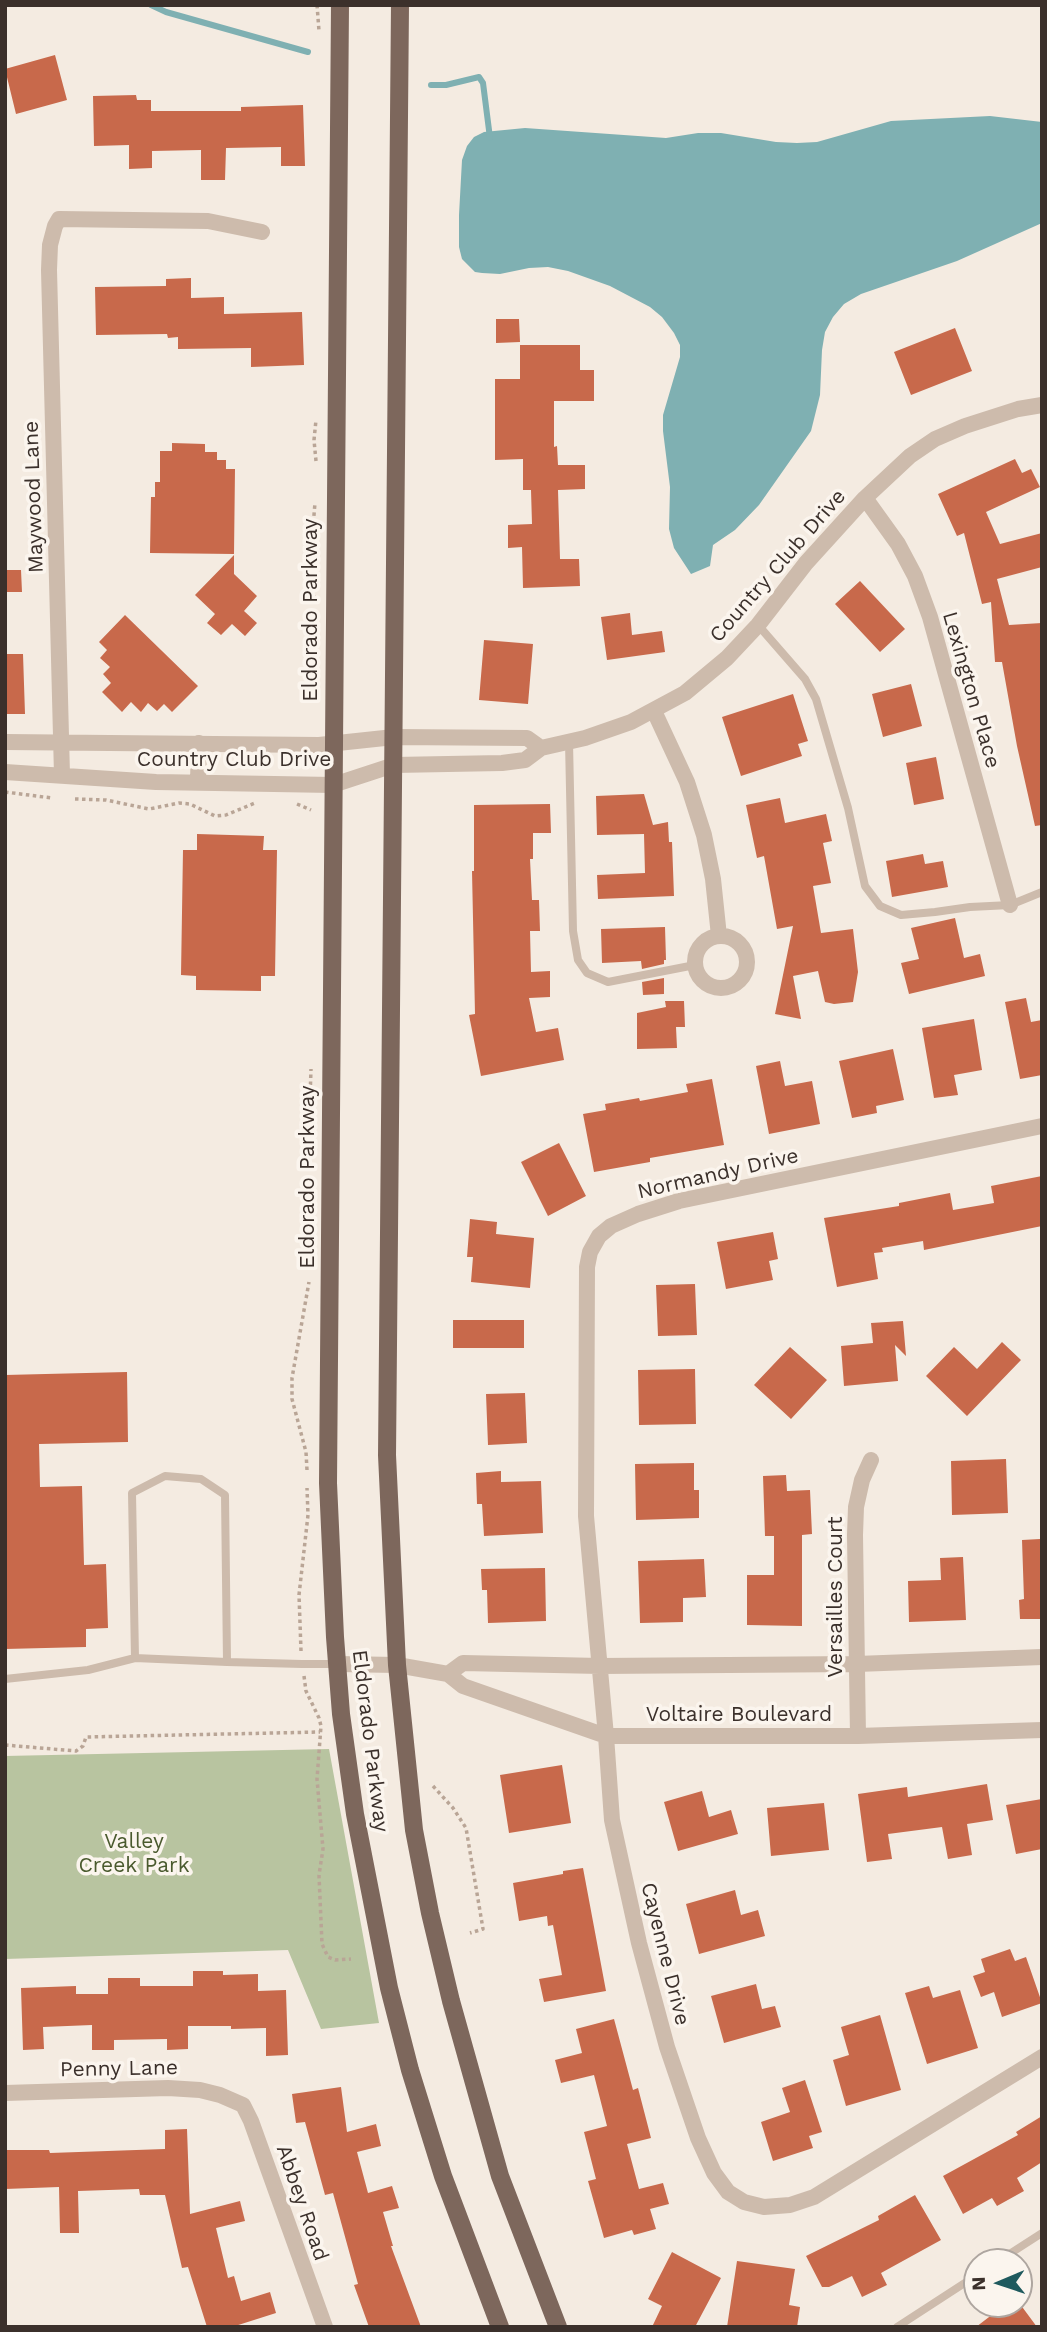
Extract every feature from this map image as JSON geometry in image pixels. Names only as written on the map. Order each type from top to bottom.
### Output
[{"type":"main road","name":"Eldorado Parkway","points":[[340,5],[328,1483],[337,1664],[355,1814],[389,1988],[438,2163],[500,2327]]},
{"type":"main road","name":"Eldorado Parkway","points":[[400,5],[387,1455],[397,1665],[415,1830],[430,1913],[451,2001],[500,2176],[558,2327]]},
{"type":"street","name":"Maywood Lane","points":[[62,775],[49,270],[50,245],[59,219],[208,221],[262,232]]},
{"type":"street","name":"Country Club Drive","points":[[5,772],[130,781],[333,785],[394,765],[525,760],[541,748],[569,743],[624,725],[685,693],[708,676],[758,625],[806,563],[865,498],[910,456],[935,439],[965,426],[1018,409],[1042,405]]},
{"type":"street","name":"Lexington Place","points":[[865,498],[898,544],[915,576],[930,617],[1010,905]]},
{"type":"street","points":[[654,711],[687,782],[699,817],[713,879],[719,936]]},
{"type":"street","name":"Country Club Drive","points":[[5,742],[334,744],[394,737],[527,738],[541,748]]},
{"type":"street","points":[[198,782],[199,743]]},
{"type":"street","points":[[719,936],[732,939],[744,950],[747,963],[741,979],[726,988],[712,987],[701,979],[695,965],[696,954],[701,946],[707,940],[719,936]]},
{"type":"street","name":"Normandy Drive","points":[[586,1427],[587,1267],[590,1252],[599,1237],[611,1226],[679,1201],[1042,1126]]},
{"type":"street","name":"Cayenne Drive","points":[[586,1427],[586,1516],[612,1820],[639,1943],[660,2021],[698,2138],[714,2173],[728,2192],[744,2202],[764,2207],[790,2205],[814,2197],[1042,2057]]},
{"type":"street","name":"Versailles Court","points":[[858,1736],[856,1507],[862,1480],[871,1460]]},
{"type":"street","name":"Voltaire Boulevard","points":[[448,1674],[463,1663],[600,1666],[857,1664],[1042,1657]]},
{"type":"street","name":"Voltaire Boulevard","points":[[337,1664],[397,1665],[448,1674],[463,1686],[606,1736],[858,1736],[1042,1730]]},
{"type":"street","name":"Penny Lane","points":[[5,2093],[168,2088],[200,2090],[231,2100]]},
{"type":"street","name":"Abbey Road","points":[[231,2100],[243,2105],[251,2120],[325,2327]]},
{"type":"lane","points":[[758,625],[805,679],[816,699],[848,808],[865,886],[880,906],[901,915],[1010,905],[1042,892]]},
{"type":"lane","points":[[569,743],[574,944],[578,960],[587,973],[608,982],[695,965]]},
{"type":"lane","points":[[135,1658],[132,1493],[165,1476],[201,1479],[225,1495],[227,1662]]},
{"type":"lane","points":[[5,1679],[88,1671],[135,1658],[337,1664]]},
{"type":"lane","points":[[1019,2248],[1042,2233]]},
{"type":"lane","points":[[897,2327],[963,2284]]},
{"type":"path","points":[[5,792],[52,798]]},
{"type":"path","points":[[75,799],[106,800],[149,809],[179,803],[190,804],[215,816],[226,816],[264,801]]},
{"type":"path","points":[[287,803],[300,804],[312,810]]},
{"type":"path","points":[[5,1745],[76,1751],[83,1746],[86,1737],[321,1732]]},
{"type":"path","points":[[433,1786],[453,1808],[466,1828],[483,1929],[470,1933]]},
{"type":"green space","name":"Valley Creek Park","points":[[329,1749],[379,2023],[321,2029],[288,1950],[5,1959],[5,1756]]},
{"type":"water","points":[[990,116],[1042,122],[1042,223],[957,261],[861,294],[844,304],[825,332],[820,395],[811,431],[759,505],[735,530],[713,545],[710,566],[691,574],[674,548],[669,529],[670,487],[663,415],[680,357],[680,345],[674,333],[650,307],[610,286],[568,271],[548,267],[500,274],[482,273],[475,272],[462,259],[459,247],[459,215],[462,160],[474,137],[484,132],[525,128],[666,138],[721,133],[797,143],[817,142],[891,121]]},
{"type":"building","points":[[55,55],[67,100],[16,114],[5,69]]},
{"type":"building","points":[[136,95],[137,100],[151,100],[151,111],[241,111],[241,107],[303,105],[305,166],[281,166],[281,147],[226,148],[225,180],[201,180],[201,150],[152,151],[152,168],[129,169],[129,145],[94,146],[93,96]]},
{"type":"building","points":[[191,278],[191,298],[224,297],[224,314],[302,312],[304,365],[251,367],[251,348],[178,349],[178,337],[168,338],[167,334],[96,335],[95,287],[166,286],[166,279]]},
{"type":"building","points":[[496,319],[519,319],[520,342],[496,343]]},
{"type":"building","points":[[955,328],[972,371],[911,395],[894,352]]},
{"type":"building","points":[[520,345],[580,345],[580,370],[594,370],[594,401],[554,401],[554,447],[557,446],[558,465],[585,465],[585,489],[558,490],[560,559],[579,559],[580,586],[523,588],[522,547],[508,548],[508,525],[532,524],[531,490],[523,490],[523,459],[495,460],[495,379],[520,379]]},
{"type":"building","points":[[172,443],[205,444],[205,452],[217,452],[217,460],[226,460],[226,469],[235,469],[234,554],[150,553],[151,497],[155,497],[155,482],[160,482],[160,451],[172,451]]},
{"type":"building","points":[[1015,459],[1022,473],[1031,469],[1040,487],[986,512],[1000,544],[1042,533],[1042,567],[997,579],[1009,625],[1042,623],[1042,825],[1035,826],[1002,662],[995,662],[991,602],[982,604],[964,533],[957,536],[938,494]]},
{"type":"building","points":[[234,555],[234,574],[257,596],[244,611],[257,623],[245,636],[232,624],[221,635],[207,623],[215,614],[195,595]]},
{"type":"building","points":[[5,570],[21,570],[22,592],[5,592]]},
{"type":"building","points":[[860,581],[905,629],[880,652],[835,604]]},
{"type":"building","points":[[630,613],[632,635],[662,631],[665,652],[607,660],[601,617]]},
{"type":"building","points":[[125,615],[198,686],[172,712],[164,704],[157,711],[148,703],[141,712],[131,702],[122,712],[102,692],[111,683],[103,674],[110,667],[100,658],[107,650],[99,642]]},
{"type":"building","points":[[484,640],[533,644],[528,704],[479,700]]},
{"type":"building","points":[[5,654],[23,654],[25,714],[5,714]]},
{"type":"building","points":[[911,684],[922,726],[883,737],[872,694]]},
{"type":"building","points":[[793,694],[808,741],[798,744],[802,756],[741,776],[722,717]]},
{"type":"building","points":[[936,757],[944,799],[914,805],[906,763]]},
{"type":"building","points":[[644,794],[653,825],[668,822],[669,842],[672,842],[674,896],[598,899],[597,875],[645,873],[644,834],[597,835],[596,796]]},
{"type":"building","points":[[780,798],[785,823],[826,814],[832,841],[823,843],[831,883],[813,886],[821,933],[853,929],[858,972],[853,1002],[834,1004],[825,1002],[818,971],[793,976],[801,1019],[775,1014],[793,926],[777,929],[764,856],[757,858],[746,805]]},
{"type":"building","points":[[550,804],[551,833],[533,833],[533,859],[530,859],[532,900],[539,900],[540,931],[530,931],[531,972],[550,971],[550,997],[529,998],[536,1032],[558,1028],[564,1060],[481,1076],[469,1015],[475,1014],[472,871],[474,805]]},
{"type":"building","points":[[197,834],[264,836],[263,850],[277,850],[275,976],[261,976],[261,991],[196,990],[196,976],[181,975],[183,850],[197,850]]},
{"type":"building","points":[[923,854],[925,864],[943,861],[948,887],[892,897],[886,861]]},
{"type":"building","points":[[955,918],[964,958],[980,954],[985,976],[909,994],[901,963],[919,959],[911,928]]},
{"type":"building","points":[[665,927],[664,964],[642,969],[641,961],[602,963],[601,929]]},
{"type":"building","points":[[664,978],[664,994],[643,995],[642,982]]},
{"type":"building","points":[[1026,998],[1031,1022],[1042,1020],[1042,1075],[1020,1079],[1005,1002]]},
{"type":"building","points":[[665,1001],[684,1001],[685,1027],[676,1027],[677,1048],[637,1049],[637,1013],[666,1007]]},
{"type":"building","points":[[974,1019],[982,1070],[954,1075],[958,1095],[934,1098],[922,1028]]},
{"type":"building","points":[[893,1049],[904,1100],[876,1106],[877,1113],[852,1118],[839,1061]]},
{"type":"building","points":[[780,1061],[785,1086],[812,1081],[820,1124],[769,1134],[756,1066]]},
{"type":"building","points":[[712,1079],[724,1145],[650,1158],[650,1162],[594,1172],[583,1114],[606,1110],[605,1104],[688,1092],[686,1084]]},
{"type":"building","points":[[559,1143],[586,1196],[548,1216],[521,1162]]},
{"type":"building","points":[[1042,1176],[1042,1226],[924,1250],[923,1241],[882,1248],[883,1252],[874,1253],[878,1279],[837,1287],[824,1218],[899,1206],[899,1203],[950,1193],[953,1210],[994,1203],[991,1186]]},
{"type":"building","points":[[470,1219],[497,1222],[496,1234],[534,1238],[530,1288],[471,1282],[473,1257],[467,1257]]},
{"type":"building","points":[[773,1232],[778,1259],[769,1261],[773,1280],[726,1289],[717,1242]]},
{"type":"building","points":[[695,1284],[697,1335],[658,1336],[656,1285]]},
{"type":"building","points":[[453,1320],[524,1320],[524,1348],[453,1348]]},
{"type":"building","points":[[903,1321],[906,1356],[895,1345],[898,1381],[844,1386],[841,1346],[873,1343],[871,1323]]},
{"type":"building","points":[[1002,1342],[1021,1360],[967,1416],[926,1376],[954,1347],[977,1369]]},
{"type":"building","points":[[790,1347],[827,1380],[791,1419],[754,1385]]},
{"type":"building","points":[[695,1369],[696,1424],[639,1425],[638,1370]]},
{"type":"building","points":[[127,1372],[128,1442],[39,1444],[40,1487],[82,1486],[84,1565],[106,1564],[108,1628],[86,1629],[86,1647],[5,1649],[5,1375]]},
{"type":"building","points":[[525,1393],[527,1443],[488,1445],[486,1394]]},
{"type":"building","points":[[1006,1459],[1008,1513],[952,1515],[951,1461]]},
{"type":"building","points":[[694,1463],[694,1490],[699,1490],[699,1518],[636,1520],[635,1464]]},
{"type":"building","points":[[501,1471],[501,1482],[541,1481],[543,1533],[484,1536],[482,1504],[477,1504],[476,1473]]},
{"type":"building","points":[[786,1475],[787,1491],[810,1490],[812,1534],[802,1535],[802,1626],[747,1625],[747,1575],[774,1575],[774,1536],[765,1536],[763,1476]]},
{"type":"building","points":[[1040,1539],[1042,1619],[1020,1619],[1019,1600],[1024,1599],[1022,1540]]},
{"type":"building","points":[[963,1557],[966,1620],[909,1622],[908,1581],[941,1580],[940,1558]]},
{"type":"building","points":[[704,1559],[706,1597],[683,1598],[683,1622],[640,1623],[638,1561]]},
{"type":"building","points":[[545,1568],[546,1621],[488,1623],[487,1590],[482,1590],[481,1569]]},
{"type":"building","points":[[562,1765],[571,1823],[509,1833],[500,1775]]},
{"type":"building","points":[[987,1784],[993,1820],[967,1824],[972,1855],[948,1859],[942,1827],[888,1834],[892,1859],[867,1862],[858,1794],[907,1787],[908,1797]]},
{"type":"building","points":[[702,1791],[709,1817],[731,1810],[738,1834],[678,1851],[664,1802]]},
{"type":"building","points":[[1042,1799],[1042,1849],[1016,1854],[1006,1805]]},
{"type":"building","points":[[824,1803],[829,1850],[771,1856],[767,1808]]},
{"type":"building","points":[[583,1868],[606,1991],[544,2002],[539,1979],[562,1975],[553,1925],[548,1926],[547,1916],[519,1921],[513,1883]]},
{"type":"building","points":[[735,1890],[741,1915],[758,1910],[765,1936],[699,1954],[686,1904]]},
{"type":"building","points":[[1010,1949],[1015,1961],[1026,1957],[1042,2003],[1002,2017],[994,1992],[981,1997],[973,1976],[985,1972],[981,1959]]},
{"type":"building","points":[[193,1971],[223,1971],[223,1975],[258,1974],[258,1991],[286,1990],[288,2055],[266,2056],[266,2028],[231,2029],[231,2026],[188,2026],[188,2049],[167,2050],[167,2039],[114,2040],[114,2050],[92,2050],[92,2025],[43,2027],[44,2049],[23,2050],[21,1988],[76,1986],[76,1994],[108,1994],[108,1978],[140,1978],[140,1986],[193,1986]]},
{"type":"building","points":[[756,1984],[762,2009],[775,2006],[781,2027],[724,2043],[711,1996]]},
{"type":"building","points":[[929,1986],[933,1998],[960,1990],[978,2048],[927,2064],[905,1993]]},
{"type":"building","points":[[880,2015],[901,2090],[846,2106],[833,2060],[849,2055],[841,2027]]},
{"type":"building","points":[[614,2019],[633,2090],[638,2088],[651,2138],[627,2144],[639,2189],[663,2183],[669,2204],[650,2209],[656,2229],[634,2235],[632,2230],[604,2238],[588,2181],[596,2179],[584,2132],[607,2126],[594,2075],[561,2083],[555,2060],[582,2053],[576,2029]]},
{"type":"building","points":[[805,2080],[822,2132],[809,2136],[813,2148],[773,2161],[761,2122],[790,2112],[782,2088]]},
{"type":"building","points":[[341,2087],[347,2132],[376,2124],[381,2146],[357,2152],[368,2193],[392,2186],[399,2208],[383,2212],[391,2246],[421,2327],[369,2327],[354,2285],[358,2284],[333,2193],[325,2195],[305,2122],[296,2123],[292,2094]]},
{"type":"building","points":[[1042,2116],[1042,2162],[1017,2178],[1024,2191],[997,2206],[992,2198],[963,2214],[943,2176],[1018,2135],[1016,2132]]},
{"type":"building","points":[[187,2129],[190,2214],[240,2201],[245,2221],[216,2228],[228,2278],[234,2276],[241,2301],[270,2292],[276,2313],[232,2327],[207,2327],[188,2267],[182,2268],[165,2195],[140,2195],[139,2189],[78,2191],[79,2233],[60,2233],[59,2187],[5,2189],[5,2150],[49,2150],[50,2153],[165,2149],[165,2130]]},
{"type":"building","points":[[915,2195],[941,2240],[881,2273],[887,2285],[862,2297],[852,2276],[829,2287],[822,2287],[806,2256],[879,2220],[878,2216]]},
{"type":"building","points":[[672,2252],[721,2278],[695,2327],[652,2327],[662,2306],[648,2299]]},
{"type":"building","points":[[737,2261],[795,2269],[789,2305],[800,2307],[797,2327],[727,2327]]},
{"type":"building","points":[[988,2318],[1030,2318],[1037,2327],[976,2327]]},
{"type":"waterway","points":[[151,5],[166,12],[308,52]]},
{"type":"waterway","points":[[431,85],[446,85],[479,77],[483,83],[490,138]]}]
